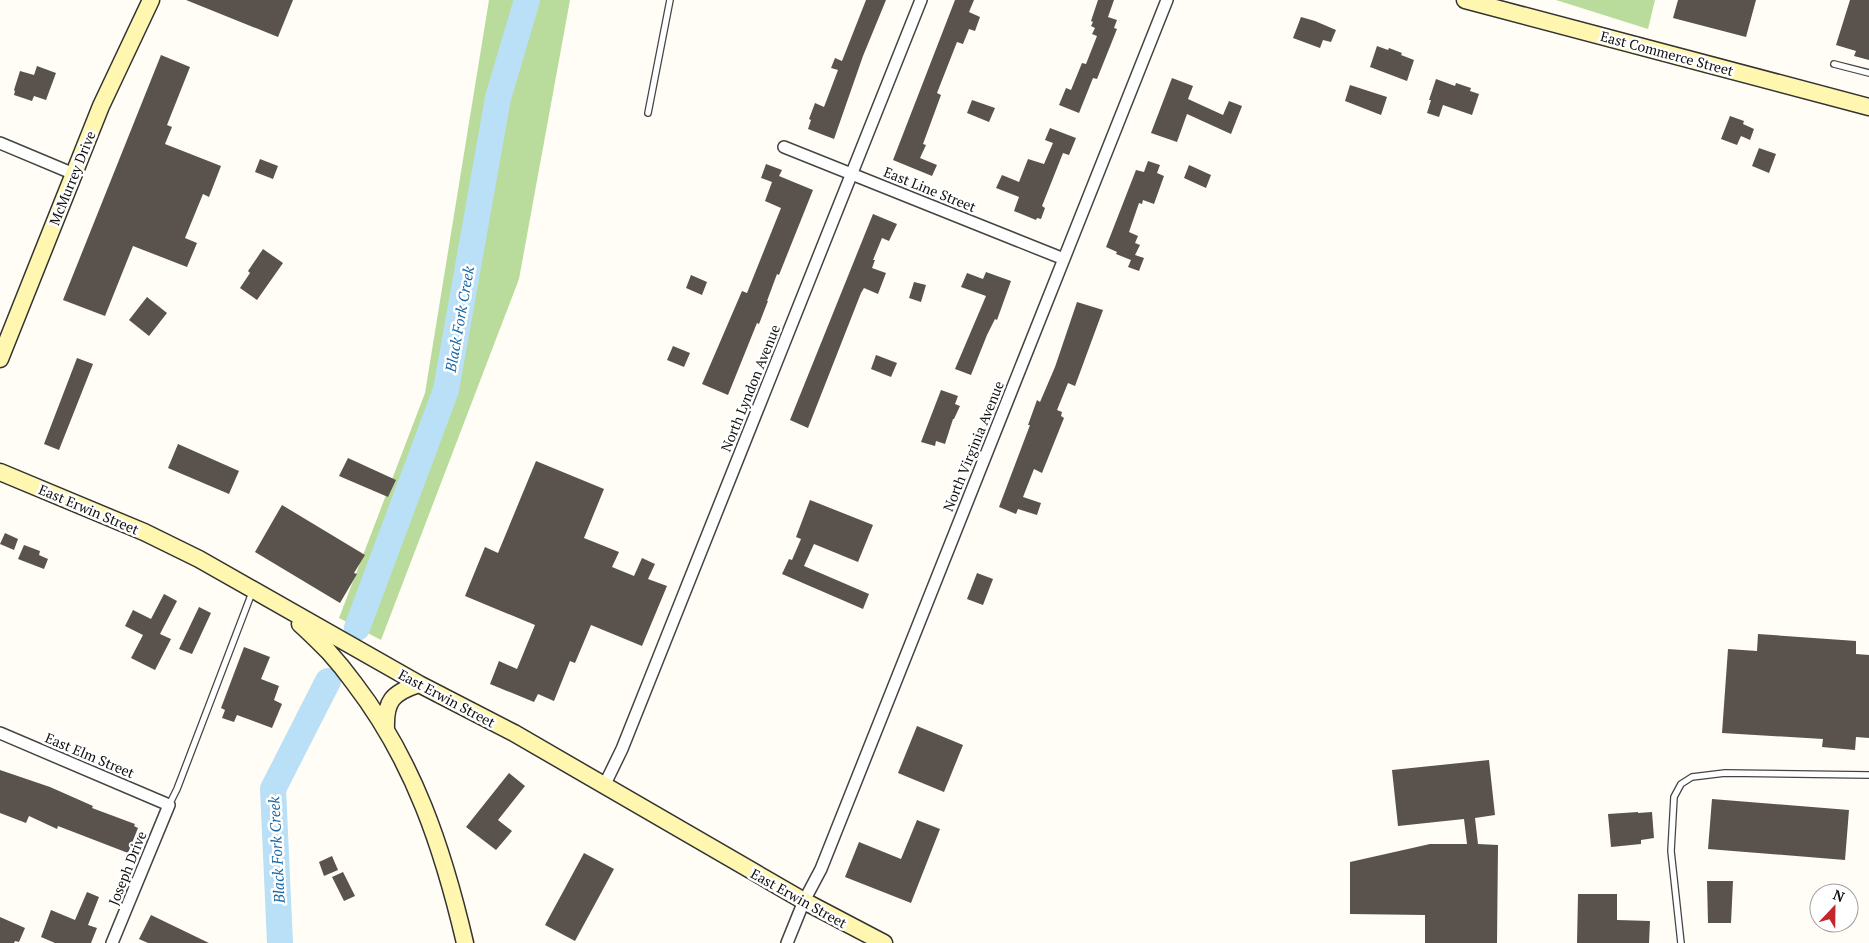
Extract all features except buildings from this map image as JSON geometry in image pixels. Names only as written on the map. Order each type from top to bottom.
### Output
[{"type":"main road","name":"McMurrey Drive","points":[[0,359],[111,83],[151,0]]},
{"type":"main road","name":"East Commerce Street","points":[[1465,0],[1869,107]]},
{"type":"main road","name":"East Erwin Street","points":[[0,472],[144,532],[199,559],[419,684],[514,734],[804,902],[884,943]]},
{"type":"main road","points":[[282,607],[329,652],[386,729],[414,783],[435,833],[465,943]]},
{"type":"main road","points":[[386,729],[386,708],[391,700],[405,689],[419,684]]},
{"type":"street","name":"North Lyndon Avenue","points":[[604,786],[622,749],[922,0]]},
{"type":"street","name":"North Virginia Avenue","points":[[787,943],[804,902],[821,869],[1167,0]]},
{"type":"street","points":[[0,143],[74,174]]},
{"type":"street","name":"East Line Street","points":[[784,147],[1064,259]]},
{"type":"street","name":"East Elm Street","points":[[0,733],[169,805]]},
{"type":"street","name":"Joseph Drive","points":[[112,943],[169,805]]},
{"type":"lane","points":[[648,113],[670,0]]},
{"type":"lane","points":[[1834,64],[1869,73]]},
{"type":"lane","points":[[169,805],[177,789],[253,590]]},
{"type":"lane","points":[[1681,943],[1671,851],[1674,798],[1681,784],[1692,776],[1725,773],[1869,775]]},
{"type":"green space","points":[[489,0],[570,0],[519,279],[381,640],[339,618],[425,393]]},
{"type":"green space","points":[[1556,0],[1655,0],[1648,29]]},
{"type":"waterway","name":"Black Fork Creek","points":[[357,628],[446,390],[498,98],[527,0]]},
{"type":"waterway","name":"Black Fork Creek","points":[[280,943],[273,789],[328,681]]}]
